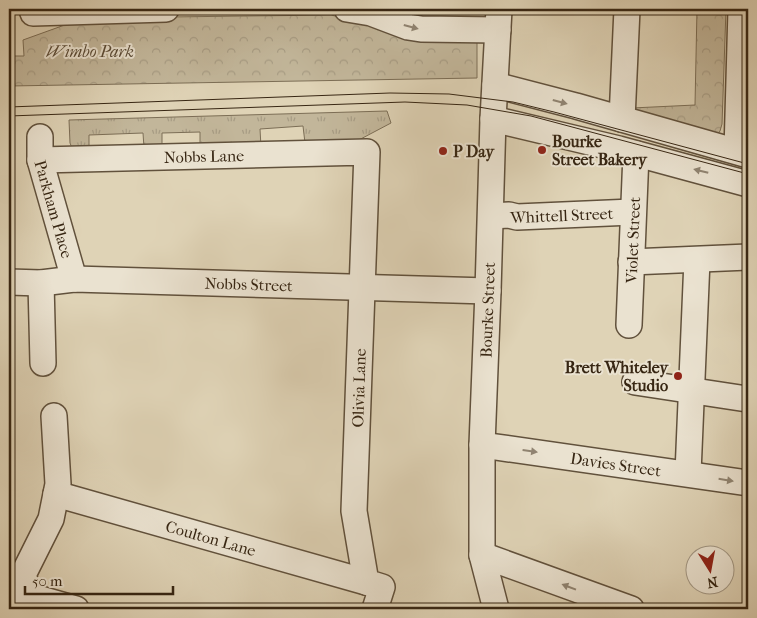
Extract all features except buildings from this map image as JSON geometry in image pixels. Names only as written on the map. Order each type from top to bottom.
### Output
[{"type":"street","points":[[32,11],[166,9]]},
{"type":"street","points":[[348,9],[371,13],[408,27],[421,29],[498,19]]},
{"type":"street","points":[[622,119],[628,9]]},
{"type":"street","points":[[495,85],[743,153],[741,9]]},
{"type":"street","name":"Bourke Street","points":[[496,609],[482,554],[482,445],[498,19]]},
{"type":"street","points":[[493,119],[748,184]]},
{"type":"street","name":"Nobbs Lane","points":[[40,149],[367,152]]},
{"type":"street","name":"Parkham Place","points":[[40,149],[74,279]]},
{"type":"street","name":"Olivia Lane","points":[[366,582],[354,510],[367,152]]},
{"type":"street","name":"Violet Street","points":[[628,325],[636,154]]},
{"type":"street","name":"Whittell Street","points":[[491,216],[509,215],[517,217],[632,212]]},
{"type":"street","points":[[630,262],[748,257]]},
{"type":"street","points":[[688,474],[697,260]]},
{"type":"street","name":"Nobbs Street","points":[[9,282],[41,283],[74,279],[488,291]]},
{"type":"street","points":[[41,283],[43,363]]},
{"type":"street","points":[[635,382],[747,399]]},
{"type":"street","points":[[54,416],[58,484],[51,519],[23,575],[19,592],[76,609]]},
{"type":"street","name":"Davies Street","points":[[482,445],[748,483]]},
{"type":"street","name":"Coulton Lane","points":[[56,494],[366,582]]},
{"type":"street","points":[[482,554],[619,607]]},
{"type":"street","points":[[366,582],[382,587],[375,609]]},
{"type":"green space","points":[[697,9],[726,9],[722,124],[717,135],[631,116],[632,108],[695,105]]},
{"type":"green space","name":"Wimbo Park","points":[[331,15],[364,23],[380,30],[406,37],[477,39],[477,78],[9,86],[9,56],[24,56],[23,40],[84,18]]},
{"type":"green space","points":[[387,111],[391,123],[355,142],[305,143],[303,126],[260,129],[261,147],[200,149],[200,132],[162,133],[162,148],[144,148],[143,133],[89,135],[89,149],[72,148],[70,143],[69,120]]},
{"type":"tram line","points":[[9,107],[390,93],[449,94],[513,102],[748,164]]},
{"type":"tram line","points":[[9,116],[405,102],[467,105],[531,116],[748,174]]},
{"type":"place","name":"Bourke Street Bakery","points":[[542,150]]},
{"type":"place","name":"P Day","points":[[443,151]]},
{"type":"place","name":"Brett Whiteley Studio","points":[[678,376]]}]
